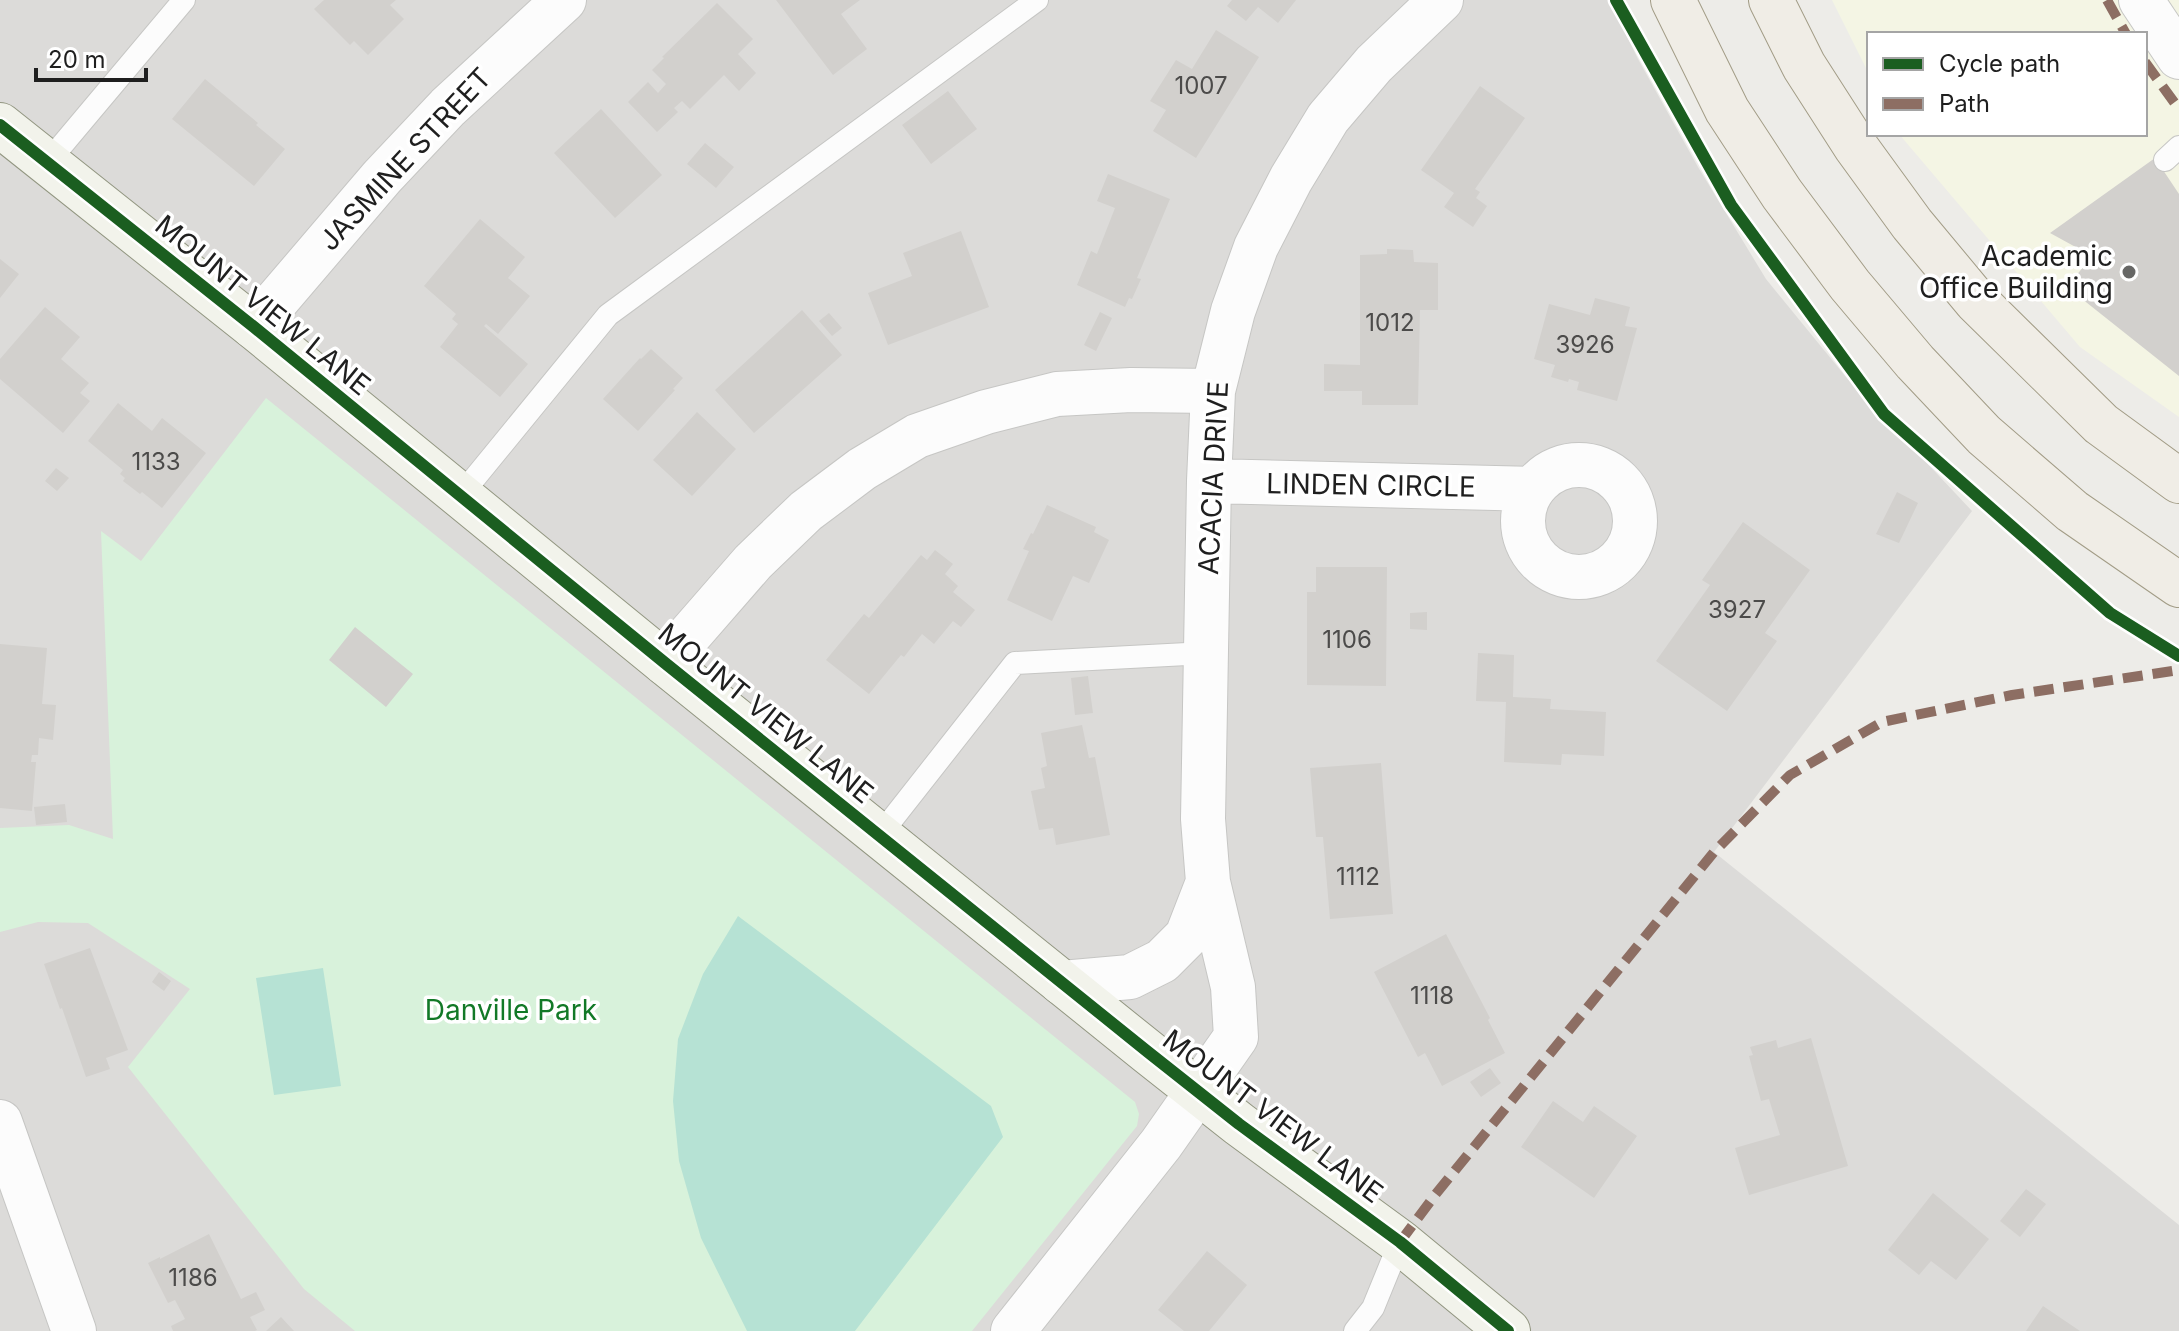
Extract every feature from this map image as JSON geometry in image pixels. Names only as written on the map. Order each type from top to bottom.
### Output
[{"type":"main road","points":[[1673,0],[1727,110],[1782,194],[1850,285],[1915,362],[1984,435],[2072,511],[2179,585]]},
{"type":"main road","points":[[1771,0],[1804,66],[1856,147],[1912,224],[1967,290],[2101,424],[2179,481]]},
{"type":"street","name":"JASMINE STREET","points":[[254,327],[382,177],[448,107],[564,0]]},
{"type":"street","name":"ACACIA DRIVE","points":[[1013,1331],[1161,1144],[1236,1037],[1233,987],[1208,882],[1203,819],[1213,391],[1233,311],[1256,247],[1291,179],[1328,118],[1374,64],[1441,0]]},
{"type":"street","points":[[2141,0],[2179,57]]},
{"type":"street","name":"MOUNT VIEW LANE","points":[[0,125],[1198,1092],[1400,1242],[1508,1331]]},
{"type":"street","points":[[665,663],[753,562],[806,511],[862,469],[917,436],[986,412],[1057,394],[1131,390],[1213,391]]},
{"type":"street","name":"LINDEN CIRCLE","points":[[1209,481],[1532,489]]},
{"type":"street","name":"ACACIA DRIVE","points":[[1062,983],[1130,977],[1162,961],[1187,936],[1208,882]]},
{"type":"street","points":[[0,1122],[74,1331]]},
{"type":"lane","points":[[47,163],[184,0]]},
{"type":"lane","points":[[460,496],[608,315],[1037,0]]},
{"type":"lane","points":[[879,836],[1015,663],[1206,653]]},
{"type":"lane","points":[[1355,1331],[1373,1308],[1400,1242]]},
{"type":"shaded area","points":[[0,0],[1609,0],[1698,167],[1766,279],[1846,377],[1972,511],[1714,852],[2179,1225],[2179,1331],[0,1331]]},
{"type":"shaded area","points":[[1832,0],[2179,0],[2179,417],[2080,347],[1901,136],[2147,136],[2147,32],[1867,32],[1867,70]]},
{"type":"green space","name":"Danville Park","points":[[266,398],[1135,1102],[1139,1114],[1137,1126],[972,1331],[355,1331],[304,1289],[128,1067],[190,989],[88,923],[38,922],[0,932],[0,828],[69,825],[113,839],[101,531],[141,561]]},
{"type":"green space","points":[[738,916],[991,1106],[1003,1137],[855,1331],[747,1331],[701,1238],[679,1161],[673,1101],[678,1039],[703,974]]},
{"type":"green space","points":[[323,968],[341,1086],[274,1095],[256,978]]},
{"type":"building","points":[[324,0],[396,0],[390,5],[404,19],[368,55],[354,41],[350,45],[314,9]]},
{"type":"building","points":[[776,0],[860,0],[841,14],[867,49],[833,75]]},
{"type":"building","points":[[1232,0],[1296,0],[1278,23],[1258,7],[1246,21],[1227,6]]},
{"type":"building","points":[[717,3],[753,39],[738,54],[756,73],[739,91],[724,75],[690,109],[682,101],[674,108],[678,112],[657,132],[628,102],[648,82],[658,93],[666,84],[652,70]]},
{"type":"building","points":[[1216,30],[1259,57],[1196,158],[1153,131],[1166,110],[1150,101],[1176,60],[1192,69]]},
{"type":"building","points":[[205,79],[285,149],[254,186],[172,119]]},
{"type":"building","points":[[1480,86],[1525,118],[1475,189],[1480,192],[1476,198],[1487,206],[1473,227],[1444,207],[1454,193],[1421,170]]},
{"type":"building","points":[[948,91],[977,129],[931,164],[902,125]]},
{"type":"building","points":[[601,109],[662,175],[615,218],[554,153]]},
{"type":"building","points":[[705,143],[734,167],[716,188],[687,164]]},
{"type":"building","name":"Academic Office Building","points":[[2155,158],[2179,194],[2179,376],[2067,287],[2092,256],[2050,233]]},
{"type":"building","points":[[1108,174],[1170,199],[1137,278],[1141,279],[1125,307],[1077,285],[1091,251],[1097,254],[1115,208],[1097,201]]},
{"type":"building","points":[[480,219],[525,257],[508,278],[530,296],[498,334],[486,324],[484,326],[528,364],[500,397],[440,347],[458,324],[452,319],[456,314],[424,286]]},
{"type":"building","points":[[961,231],[989,307],[888,345],[868,293],[912,276],[903,253]]},
{"type":"building","points":[[1387,249],[1413,250],[1414,262],[1438,263],[1438,310],[1420,310],[1418,405],[1362,405],[1362,391],[1324,391],[1324,364],[1360,365],[1360,255],[1387,254]]},
{"type":"building","points":[[0,259],[19,274],[0,298]]},
{"type":"building","points":[[1595,298],[1630,307],[1625,326],[1637,328],[1617,401],[1577,390],[1579,382],[1551,377],[1555,365],[1534,359],[1549,304],[1590,315]]},
{"type":"building","points":[[45,307],[80,337],[61,359],[89,383],[80,393],[90,401],[63,433],[0,379],[0,359]]},
{"type":"building","points":[[802,310],[842,355],[754,433],[715,390]]},
{"type":"building","points":[[1100,312],[1112,318],[1096,351],[1084,345]]},
{"type":"building","points":[[829,313],[842,328],[832,336],[819,321]]},
{"type":"building","points":[[651,349],[683,378],[638,431],[603,399]]},
{"type":"building","points":[[118,403],[152,431],[162,418],[206,453],[162,508],[123,481],[125,478],[120,474],[123,470],[88,441]]},
{"type":"building","points":[[697,412],[736,449],[692,496],[653,460]]},
{"type":"building","points":[[56,468],[69,478],[57,491],[45,481]]},
{"type":"building","points":[[1897,492],[1918,503],[1899,543],[1876,534]]},
{"type":"building","points":[[1047,505],[1096,527],[1094,532],[1109,540],[1089,583],[1073,576],[1052,621],[1007,600],[1029,551],[1023,549]]},
{"type":"building","points":[[1743,522],[1810,570],[1765,633],[1777,641],[1727,711],[1656,661],[1710,585],[1702,580]]},
{"type":"building","points":[[935,550],[953,564],[945,574],[958,586],[953,592],[975,610],[961,627],[953,621],[934,644],[922,634],[869,694],[826,660],[864,614],[869,618],[921,555],[927,560]]},
{"type":"building","points":[[1316,567],[1387,567],[1386,686],[1307,685],[1307,592],[1316,592]]},
{"type":"building","points":[[1427,612],[1427,630],[1410,629],[1410,613]]},
{"type":"building","points":[[355,627],[413,674],[386,707],[329,660]]},
{"type":"building","points":[[0,644],[47,648],[42,704],[56,705],[53,740],[39,738],[38,755],[32,755],[31,762],[36,762],[32,811],[0,808]]},
{"type":"building","points":[[1478,653],[1514,655],[1513,697],[1551,699],[1550,709],[1606,712],[1604,756],[1562,754],[1561,765],[1504,762],[1506,702],[1476,701]]},
{"type":"building","points":[[1088,676],[1093,713],[1075,715],[1071,678]]},
{"type":"building","points":[[1082,725],[1089,758],[1095,757],[1110,835],[1056,845],[1053,828],[1039,830],[1031,791],[1045,788],[1041,768],[1047,766],[1041,733]]},
{"type":"building","points":[[1381,763],[1393,914],[1330,919],[1323,837],[1316,837],[1310,768]]},
{"type":"building","points":[[65,804],[67,822],[36,825],[34,807]]},
{"type":"building","points":[[1446,934],[1505,1053],[1442,1086],[1425,1053],[1418,1057],[1374,972]]},
{"type":"building","points":[[90,948],[128,1050],[106,1058],[110,1069],[86,1077],[44,964]]},
{"type":"building","points":[[159,972],[171,981],[164,991],[152,982]]},
{"type":"building","points":[[1811,1038],[1848,1166],[1749,1195],[1735,1148],[1780,1135],[1769,1099],[1761,1101],[1749,1056],[1753,1055],[1750,1047],[1776,1040],[1778,1048]]},
{"type":"building","points":[[1490,1068],[1501,1083],[1481,1097],[1470,1082]]},
{"type":"building","points":[[1553,1101],[1583,1122],[1594,1106],[1637,1136],[1594,1198],[1521,1147]]},
{"type":"building","points":[[2026,1189],[2046,1204],[2020,1237],[2000,1221]]},
{"type":"building","points":[[1933,1193],[1989,1239],[1956,1280],[1931,1261],[1919,1275],[1888,1250]]},
{"type":"building","points":[[209,1234],[241,1299],[256,1292],[265,1310],[250,1317],[255,1331],[173,1331],[171,1326],[185,1319],[175,1300],[168,1303],[148,1263]]},
{"type":"building","points":[[1207,1251],[1247,1285],[1209,1331],[1184,1331],[1158,1310]]},
{"type":"building","points":[[2043,1306],[2080,1331],[2026,1331]]},
{"type":"building","points":[[281,1317],[294,1331],[266,1331]]},
{"type":"marked path","points":[[2107,0],[2125,32]]},
{"type":"marked path","points":[[2147,65],[2179,109]]},
{"type":"marked path","points":[[1400,1242],[1714,852],[1790,775],[1882,722],[2012,695],[2179,670]]},
{"type":"cycle path","points":[[1616,0],[1731,205],[1884,414],[2110,613],[2179,656]]},
{"type":"cycle path","points":[[0,125],[254,327],[1148,1052],[1239,1124],[1400,1242],[1508,1331]]},
{"type":"place","name":"Academic Office Building","points":[[2129,272]]}]
